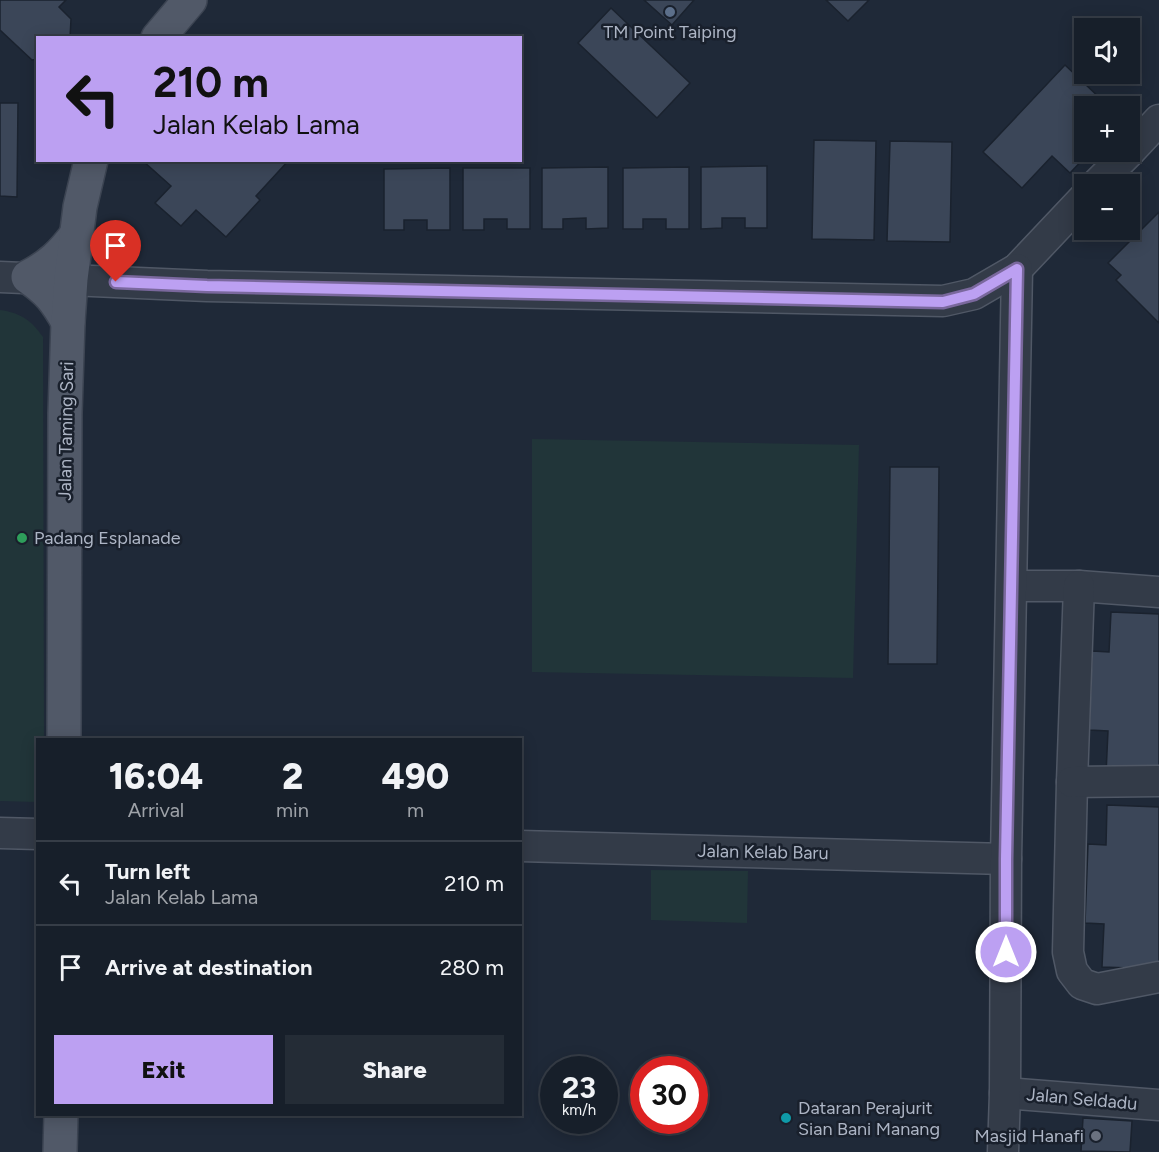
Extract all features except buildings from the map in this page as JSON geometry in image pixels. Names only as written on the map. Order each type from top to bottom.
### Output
[{"type":"main road","points":[[160,36],[190,0]]},
{"type":"main road","name":"Jalan Taming Sari","points":[[64,738],[65,413],[68,322],[80,207],[91,162]]},
{"type":"main road","points":[[14,277],[53,262],[64,252],[77,234]]},
{"type":"main road","points":[[14,277],[43,288],[50,294],[68,322]]},
{"type":"main road","points":[[60,1152],[61,1116]]},
{"type":"street","points":[[1140,140],[1159,120]]},
{"type":"street","points":[[1107,174],[1118,162]]},
{"type":"street","points":[[14,277],[207,286],[943,302],[974,294],[1017,269],[1074,209]]},
{"type":"street","points":[[1003,1152],[1017,269]]},
{"type":"street","points":[[1012,586],[1079,586],[1159,592]]},
{"type":"street","points":[[1079,586],[1068,952],[1072,971],[1082,984],[1097,989],[1159,977]]},
{"type":"street","points":[[1072,782],[1159,781]]},
{"type":"street","points":[[0,833],[36,834]]},
{"type":"street","name":"Jalan Kelab Baru","points":[[522,846],[1006,859]]},
{"type":"street","name":"Jalan Seldadu","points":[[1005,1093],[1159,1105]]},
{"type":"green space","name":"Padang Esplanade","points":[[0,310],[25,318],[43,337],[44,738],[36,738],[36,802],[0,801]]},
{"type":"green space","points":[[532,439],[859,445],[853,678],[532,672]]},
{"type":"green space","points":[[651,870],[748,871],[747,923],[651,920]]},
{"type":"place","name":"TM Point Taiping","points":[[670,12]]},
{"type":"place","name":"Padang Esplanade","points":[[22,538]]},
{"type":"place","name":"Dataran Perajurit Sian Bani Manang","points":[[786,1118]]},
{"type":"place","name":"Masjid Hanafi","points":[[1096,1136]]},
{"type":"route","points":[[116,282],[943,302],[974,294],[1017,269],[1006,952]]}]
